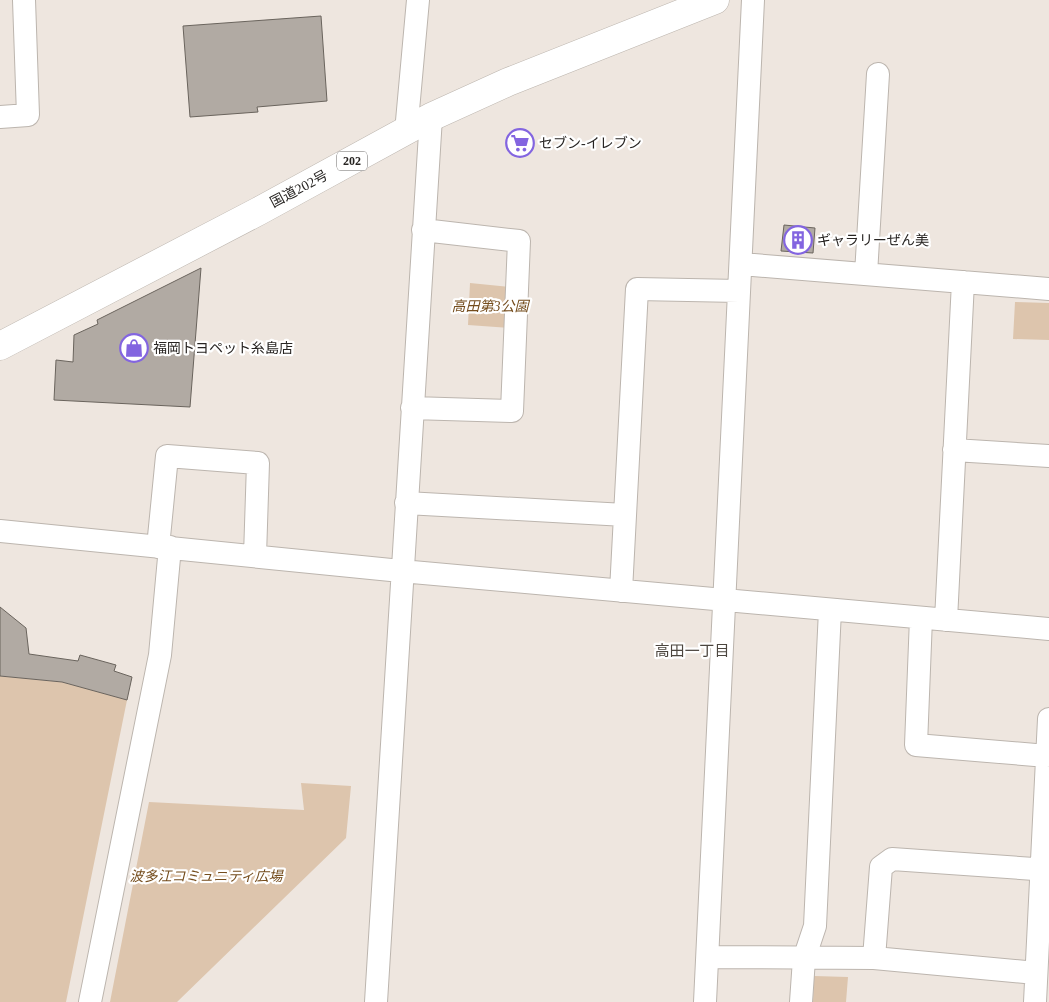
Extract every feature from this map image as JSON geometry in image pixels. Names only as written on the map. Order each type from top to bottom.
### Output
[{"type":"highway","name":"国道202号","points":[[0,346],[406,132],[431,117],[508,82],[715,0]]},
{"type":"street","points":[[0,117],[28,115],[24,0]]},
{"type":"street","points":[[406,132],[418,0]]},
{"type":"street","points":[[705,1002],[753,0]]},
{"type":"street","points":[[866,274],[878,74]]},
{"type":"street","points":[[376,1002],[401,571],[431,117]]},
{"type":"street","points":[[412,408],[512,411],[519,241],[423,230]]},
{"type":"street","points":[[740,264],[1049,289]]},
{"type":"street","points":[[946,620],[963,282]]},
{"type":"street","points":[[621,591],[637,289],[739,292]]},
{"type":"street","points":[[954,450],[1049,456]]},
{"type":"street","points":[[90,1002],[160,655],[167,456],[258,463],[255,556]]},
{"type":"street","points":[[406,503],[625,515]]},
{"type":"street","points":[[0,531],[401,571],[1049,630]]},
{"type":"street","points":[[801,1002],[804,959],[816,926],[830,610]]},
{"type":"street","points":[[922,618],[916,745],[1047,756]]},
{"type":"street","points":[[1035,1002],[1041,968],[1049,719]]},
{"type":"street","points":[[874,958],[881,867],[892,858],[1045,870]]},
{"type":"street","points":[[708,957],[874,958],[1041,968]]},
{"type":"green space","name":"高田第3公園","points":[[470,283],[511,287],[510,328],[468,325]]},
{"type":"green space","points":[[1015,302],[1049,303],[1049,340],[1013,339]]},
{"type":"green space","points":[[0,676],[62,682],[127,700],[66,1002],[0,1002]]},
{"type":"green space","name":"波多江コミュニティ広場","points":[[301,783],[351,786],[346,838],[177,1002],[110,1002],[149,802],[304,810]]},
{"type":"green space","points":[[814,976],[848,977],[846,1002],[813,1002]]},
{"type":"building","points":[[321,16],[327,101],[257,107],[258,112],[190,117],[183,26]]},
{"type":"building","name":"ギャラリーぜん美","points":[[784,225],[815,228],[813,253],[781,251]]},
{"type":"building","name":"福岡トヨペット糸島店","points":[[201,268],[190,407],[54,400],[56,360],[73,362],[74,335],[98,324],[97,320]]},
{"type":"building","points":[[0,607],[26,628],[29,654],[78,661],[80,655],[116,665],[114,671],[132,677],[127,700],[62,682],[0,676]]},
{"type":"place","name":"セブン-イレブン","points":[[520,143]]},
{"type":"place","name":"ギャラリーぜん美","points":[[798,240]]},
{"type":"place","name":"福岡トヨペット糸島店","points":[[134,348]]},
{"type":"district","name":"高田一丁目","points":[[692,651]]}]
